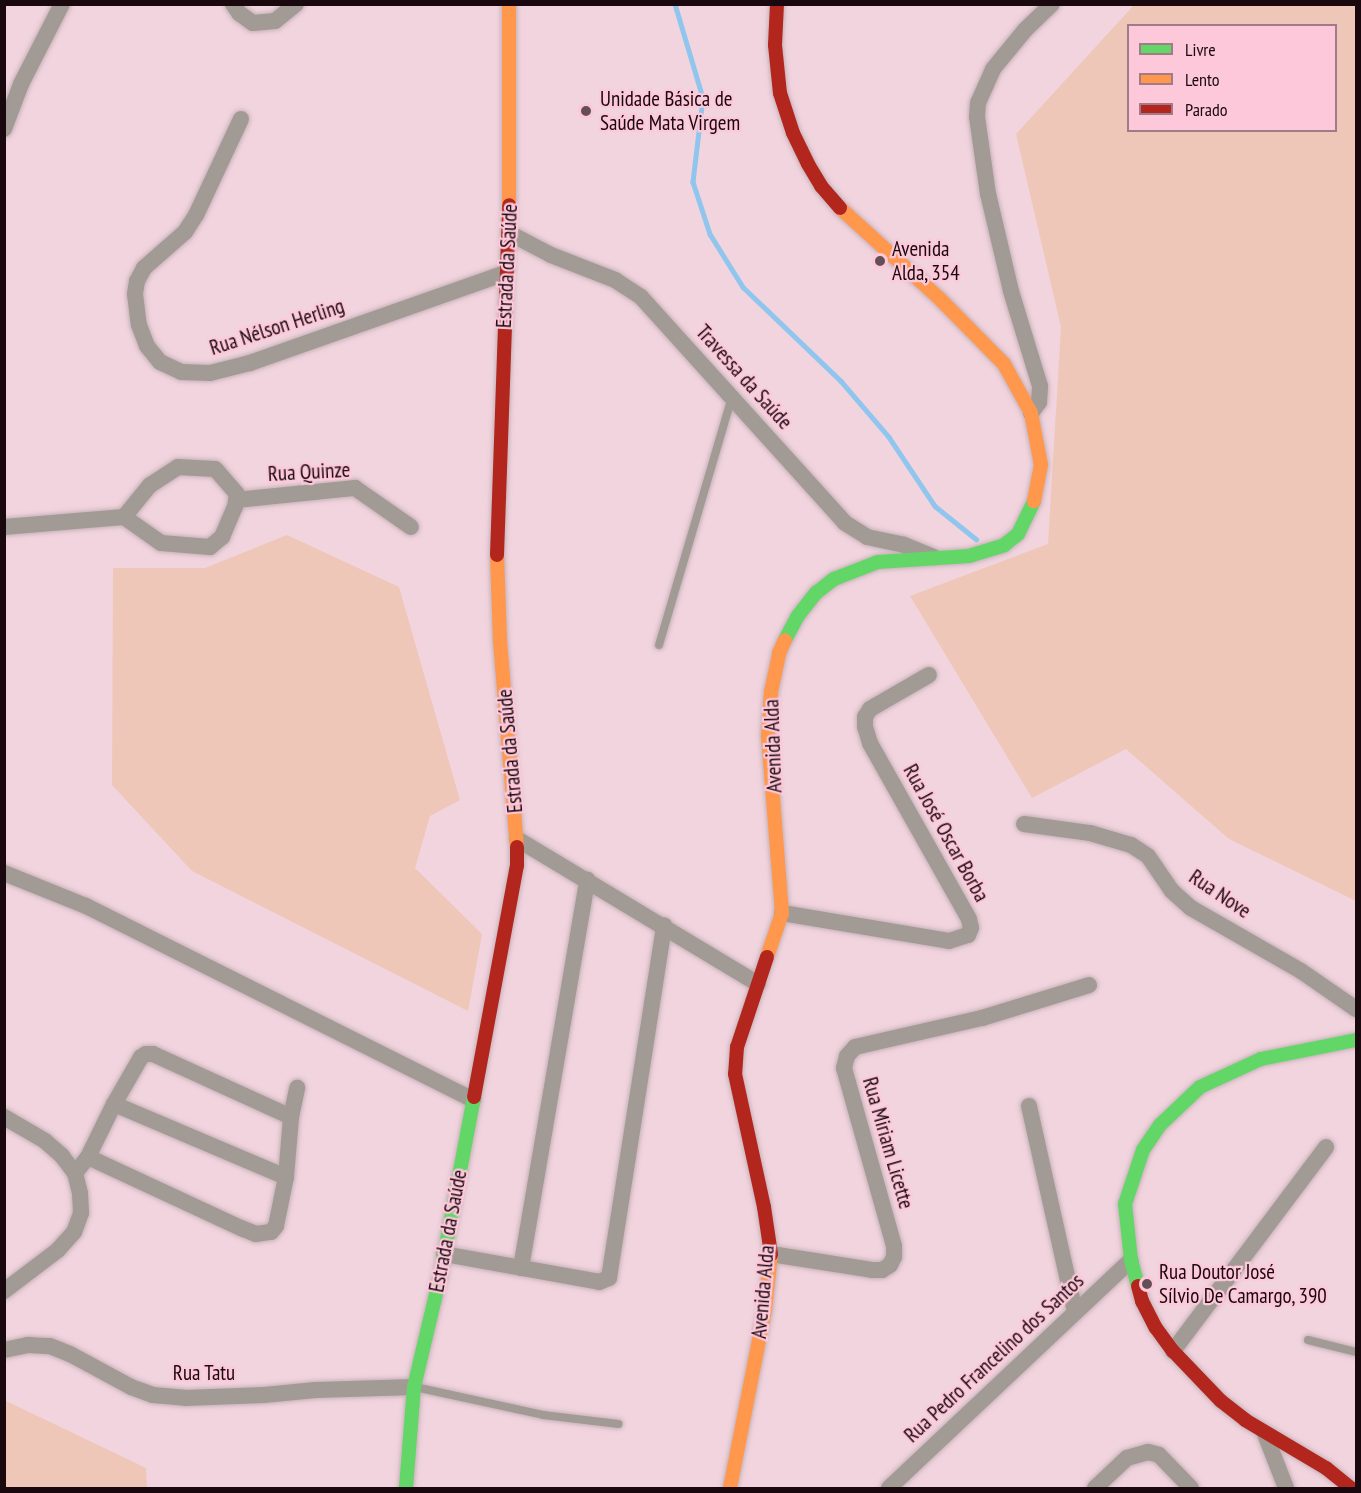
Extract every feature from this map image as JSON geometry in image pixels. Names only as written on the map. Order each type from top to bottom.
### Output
[{"type":"street","points":[[4,129],[21,84],[62,4]]},
{"type":"street","points":[[233,4],[238,13],[253,23],[275,21],[296,4]]},
{"type":"street","name":"Estrada da Saúde","points":[[406,1488],[414,1387],[444,1254],[473,1100],[513,885],[517,839],[500,641],[496,548],[505,273],[510,233],[509,4]]},
{"type":"street","name":"Avenida Alda","points":[[730,1488],[765,1310],[771,1254],[764,1207],[735,1074],[737,1047],[782,913],[768,736],[771,692],[779,653],[797,617],[816,592],[834,579],[878,562],[936,559],[986,553],[1005,545],[1018,534],[1031,511],[1039,487],[1041,465],[1031,413],[1016,384],[993,350],[838,206],[821,186],[793,133],[780,93],[775,45],[777,4]]},
{"type":"street","points":[[1031,413],[1039,402],[1040,386],[1011,291],[988,194],[976,117],[978,103],[993,69],[1025,30],[1052,4]]},
{"type":"street","name":"Rua Nélson Herling","points":[[241,119],[196,215],[185,232],[144,268],[137,281],[135,294],[139,325],[147,346],[160,362],[181,372],[210,373],[250,363],[505,273]]},
{"type":"street","name":"Travessa da Saúde","points":[[510,233],[551,255],[615,280],[640,297],[856,532],[924,551],[936,559]]},
{"type":"street","points":[[4,527],[124,517],[161,543],[210,547],[222,537],[237,494],[215,469],[178,467],[150,485],[124,517]]},
{"type":"street","name":"Rua Quinze","points":[[236,500],[356,488],[411,527]]},
{"type":"street","name":"Rua José Oscar Borba","points":[[782,913],[950,941],[968,935],[971,928],[969,920],[870,743],[864,727],[865,717],[870,709],[929,675]]},
{"type":"street","name":"Rua Nove","points":[[1024,824],[1090,833],[1131,844],[1148,856],[1172,891],[1191,908],[1302,971],[1356,1009]]},
{"type":"street","points":[[517,839],[664,925],[758,984]]},
{"type":"street","points":[[4,873],[86,906],[473,1100]]},
{"type":"street","points":[[521,1268],[587,880]]},
{"type":"street","points":[[444,1254],[599,1282],[609,1278],[664,925]]},
{"type":"street","name":"Rua Miriam Licette","points":[[771,1254],[872,1270],[890,1265],[894,1257],[894,1246],[844,1068],[847,1056],[855,1047],[982,1018],[1089,986]]},
{"type":"street","points":[[1351,1488],[1326,1468],[1265,1434],[1221,1401],[1173,1351],[1156,1328],[1142,1301],[1131,1260],[1125,1204],[1143,1150],[1160,1125],[1200,1087],[1262,1059],[1352,1044]]},
{"type":"street","points":[[75,1173],[88,1157],[114,1104],[141,1058],[153,1054],[291,1117]]},
{"type":"street","points":[[88,1157],[256,1234],[271,1232],[276,1226],[286,1177],[291,1117],[297,1088]]},
{"type":"street","points":[[114,1104],[286,1177]]},
{"type":"street","points":[[1029,1106],[1075,1311]]},
{"type":"street","points":[[4,1117],[45,1141],[62,1156],[75,1173],[80,1193],[81,1213],[74,1232],[58,1250],[4,1291]]},
{"type":"street","points":[[1173,1351],[1326,1147]]},
{"type":"street","name":"Rua Pedro Francelino dos Santos","points":[[889,1488],[1131,1260]]},
{"type":"street","name":"Rua Tatu","points":[[4,1350],[28,1345],[50,1346],[131,1387],[153,1395],[207,1397],[414,1387]]},
{"type":"street","points":[[1265,1434],[1286,1488]]},
{"type":"street","points":[[1095,1488],[1127,1458],[1148,1452],[1159,1455],[1185,1483]]},
{"type":"lane","points":[[659,645],[732,397]]},
{"type":"lane","points":[[1308,1340],[1356,1352]]},
{"type":"lane","points":[[414,1387],[543,1414],[618,1424]]},
{"type":"shaded area","points":[[1134,5],[1356,5],[1356,901],[1229,839],[1126,749],[1032,798],[910,596],[1048,544],[1061,327],[1016,134]]},
{"type":"shaded area","points":[[287,535],[399,587],[460,800],[430,816],[415,868],[482,934],[468,1011],[192,871],[112,785],[113,568],[205,568]]},
{"type":"shaded area","points":[[4,1400],[146,1468],[147,1488],[5,1488]]},
{"type":"waterway","points":[[675,4],[703,98],[693,182],[710,234],[743,287],[841,381],[889,437],[935,506],[976,539]]},
{"type":"traffic: fast","points":[[785,640],[797,617],[816,593],[834,579],[878,562],[969,556],[1004,545],[1018,534],[1034,501]]},
{"type":"traffic: fast","points":[[1138,1286],[1131,1260],[1125,1204],[1143,1150],[1160,1125],[1200,1087],[1261,1059],[1356,1040]]},
{"type":"traffic: fast","points":[[406,1488],[414,1387],[440,1277],[474,1097]]},
{"type":"traffic: slow","points":[[509,4],[509,205]]},
{"type":"traffic: slow","points":[[840,208],[939,298],[1004,364],[1031,413],[1041,465],[1034,501]]},
{"type":"traffic: slow","points":[[497,555],[500,641],[517,847]]},
{"type":"traffic: slow","points":[[767,957],[782,913],[768,736],[771,692],[779,653],[785,640]]},
{"type":"traffic: slow","points":[[730,1488],[765,1310],[771,1254]]},
{"type":"traffic: jam","points":[[777,4],[775,45],[780,93],[793,133],[808,164],[821,186],[840,208]]},
{"type":"traffic: jam","points":[[497,555],[509,205]]},
{"type":"traffic: jam","points":[[474,1097],[517,865],[517,847]]},
{"type":"traffic: jam","points":[[767,957],[737,1047],[735,1074],[764,1207],[771,1254]]},
{"type":"traffic: jam","points":[[1138,1286],[1142,1301],[1156,1328],[1173,1351],[1221,1401],[1245,1420],[1326,1468],[1351,1488]]},
{"type":"place","name":"Unidade Básica de Saúde Mata Virgem","points":[[586,111]]},
{"type":"place","name":"Avenida Alda, 354","points":[[880,261]]},
{"type":"place","name":"Rua Doutor José Sílvio De Camargo, 390","points":[[1147,1284]]}]
